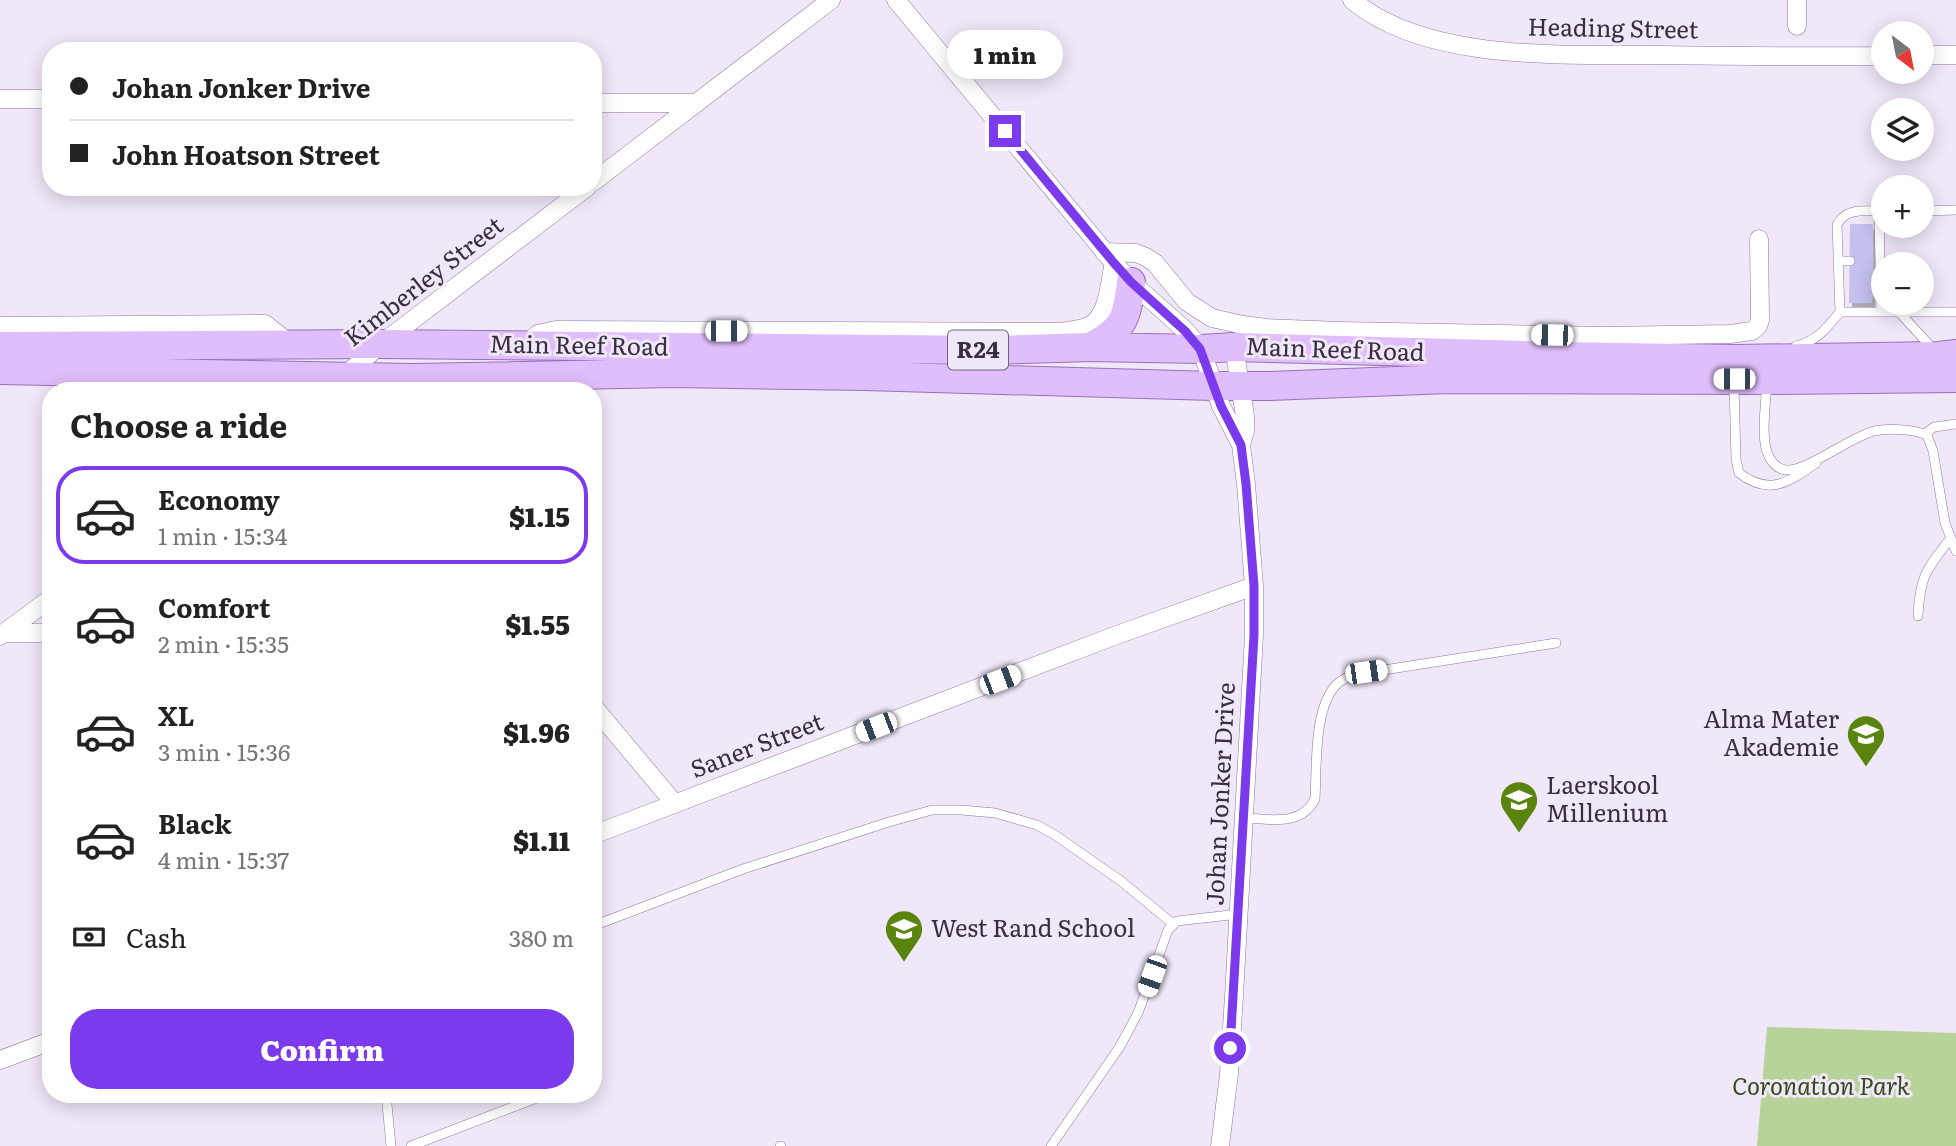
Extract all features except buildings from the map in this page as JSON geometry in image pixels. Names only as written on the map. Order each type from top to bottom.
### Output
[{"type":"main road","points":[[1090,347],[1110,337],[1123,320],[1129,300],[1117,266]]},
{"type":"main road","name":"Main Reef Road","points":[[0,346],[381,344],[980,350],[1234,347],[1523,355],[1735,369],[1767,380],[1950,363]]},
{"type":"main road","name":"Main Reef Road","points":[[1213,386],[1448,379],[1579,380],[1735,369],[1950,363]]},
{"type":"main road","name":"R24","points":[[0,370],[231,382]]},
{"type":"main road","name":"R24","points":[[360,382],[413,378],[674,373],[1213,386]]},
{"type":"street","points":[[602,175],[831,0]]},
{"type":"street","points":[[897,0],[1117,266],[1185,331],[1200,349]]},
{"type":"street","name":"Heading Street","points":[[1352,0],[1370,13],[1400,27],[1480,50],[1531,54],[1871,56]]},
{"type":"street","points":[[1797,0],[1797,26]]},
{"type":"street","points":[[1934,55],[1956,55]]},
{"type":"street","points":[[0,99],[42,99]]},
{"type":"street","points":[[602,103],[697,103]]},
{"type":"street","name":"Kimberley Street","points":[[336,382],[381,344],[575,196]]},
{"type":"street","points":[[524,346],[538,334],[556,330],[1060,332],[1088,326],[1097,321],[1103,312],[1117,266],[1136,253],[1155,263],[1179,295],[1198,311],[1212,318],[1243,325],[1353,331],[1604,336],[1730,334],[1752,331],[1760,320],[1759,239]]},
{"type":"street","points":[[0,326],[265,324],[293,345]]},
{"type":"street","name":"Johan Jonker Drive","points":[[1220,1146],[1229,1074],[1254,635],[1254,586],[1241,445],[1245,416],[1234,347]]},
{"type":"street","name":"Johan Jonker Drive","points":[[1200,349],[1213,386],[1241,445]]},
{"type":"street","name":"Saner Street","points":[[602,832],[1114,636],[1254,586]]},
{"type":"street","points":[[2,634],[42,605]]},
{"type":"street","points":[[2,634],[42,633]]},
{"type":"street","points":[[602,717],[675,804]]},
{"type":"street","points":[[0,1060],[42,1044]]},
{"type":"lane","points":[[1934,211],[1956,210]]},
{"type":"lane","points":[[1828,453],[1807,470],[1777,485],[1760,485],[1739,473],[1735,440],[1735,369],[1812,341],[1823,333],[1840,313],[1837,225],[1842,216],[1852,211],[1871,211]]},
{"type":"lane","points":[[1838,261],[1850,261]]},
{"type":"lane","points":[[1840,313],[1871,312]]},
{"type":"lane","points":[[1934,312],[1956,312]]},
{"type":"lane","points":[[1902,315],[1950,363]]},
{"type":"lane","points":[[1767,380],[1765,442],[1774,463],[1781,469],[1792,469],[1875,431],[1899,430],[1926,434],[1933,451],[1945,523],[1956,551]]},
{"type":"lane","points":[[1926,434],[1934,427],[1956,424]]},
{"type":"lane","points":[[1918,616],[1926,569],[1950,539]]},
{"type":"lane","points":[[1244,818],[1287,820],[1310,809],[1315,799],[1319,722],[1326,699],[1338,684],[1352,675],[1556,643]]},
{"type":"lane","points":[[602,923],[743,869],[889,822],[932,810],[961,810],[995,813],[1037,825],[1121,881],[1173,924]]},
{"type":"lane","points":[[1051,1146],[1112,1058],[1138,1013],[1166,935],[1173,924],[1177,921],[1239,914]]},
{"type":"lane","points":[[387,1103],[391,1146]]},
{"type":"lane","points":[[411,1146],[523,1103]]},
{"type":"green space","name":"Coronation Park","points":[[1767,1027],[1956,1033],[1956,1146],[1757,1146]]},
{"type":"place","name":"Alma Mater Akademie","points":[[1866,768]]},
{"type":"place","name":"Laerskool Millenium","points":[[1519,834]]},
{"type":"place","name":"West Rand School","points":[[904,963]]},
{"type":"route","points":[[1005,131],[1114,263],[1185,331],[1200,349],[1221,406],[1241,445],[1254,586],[1254,635],[1230,1048]]}]
